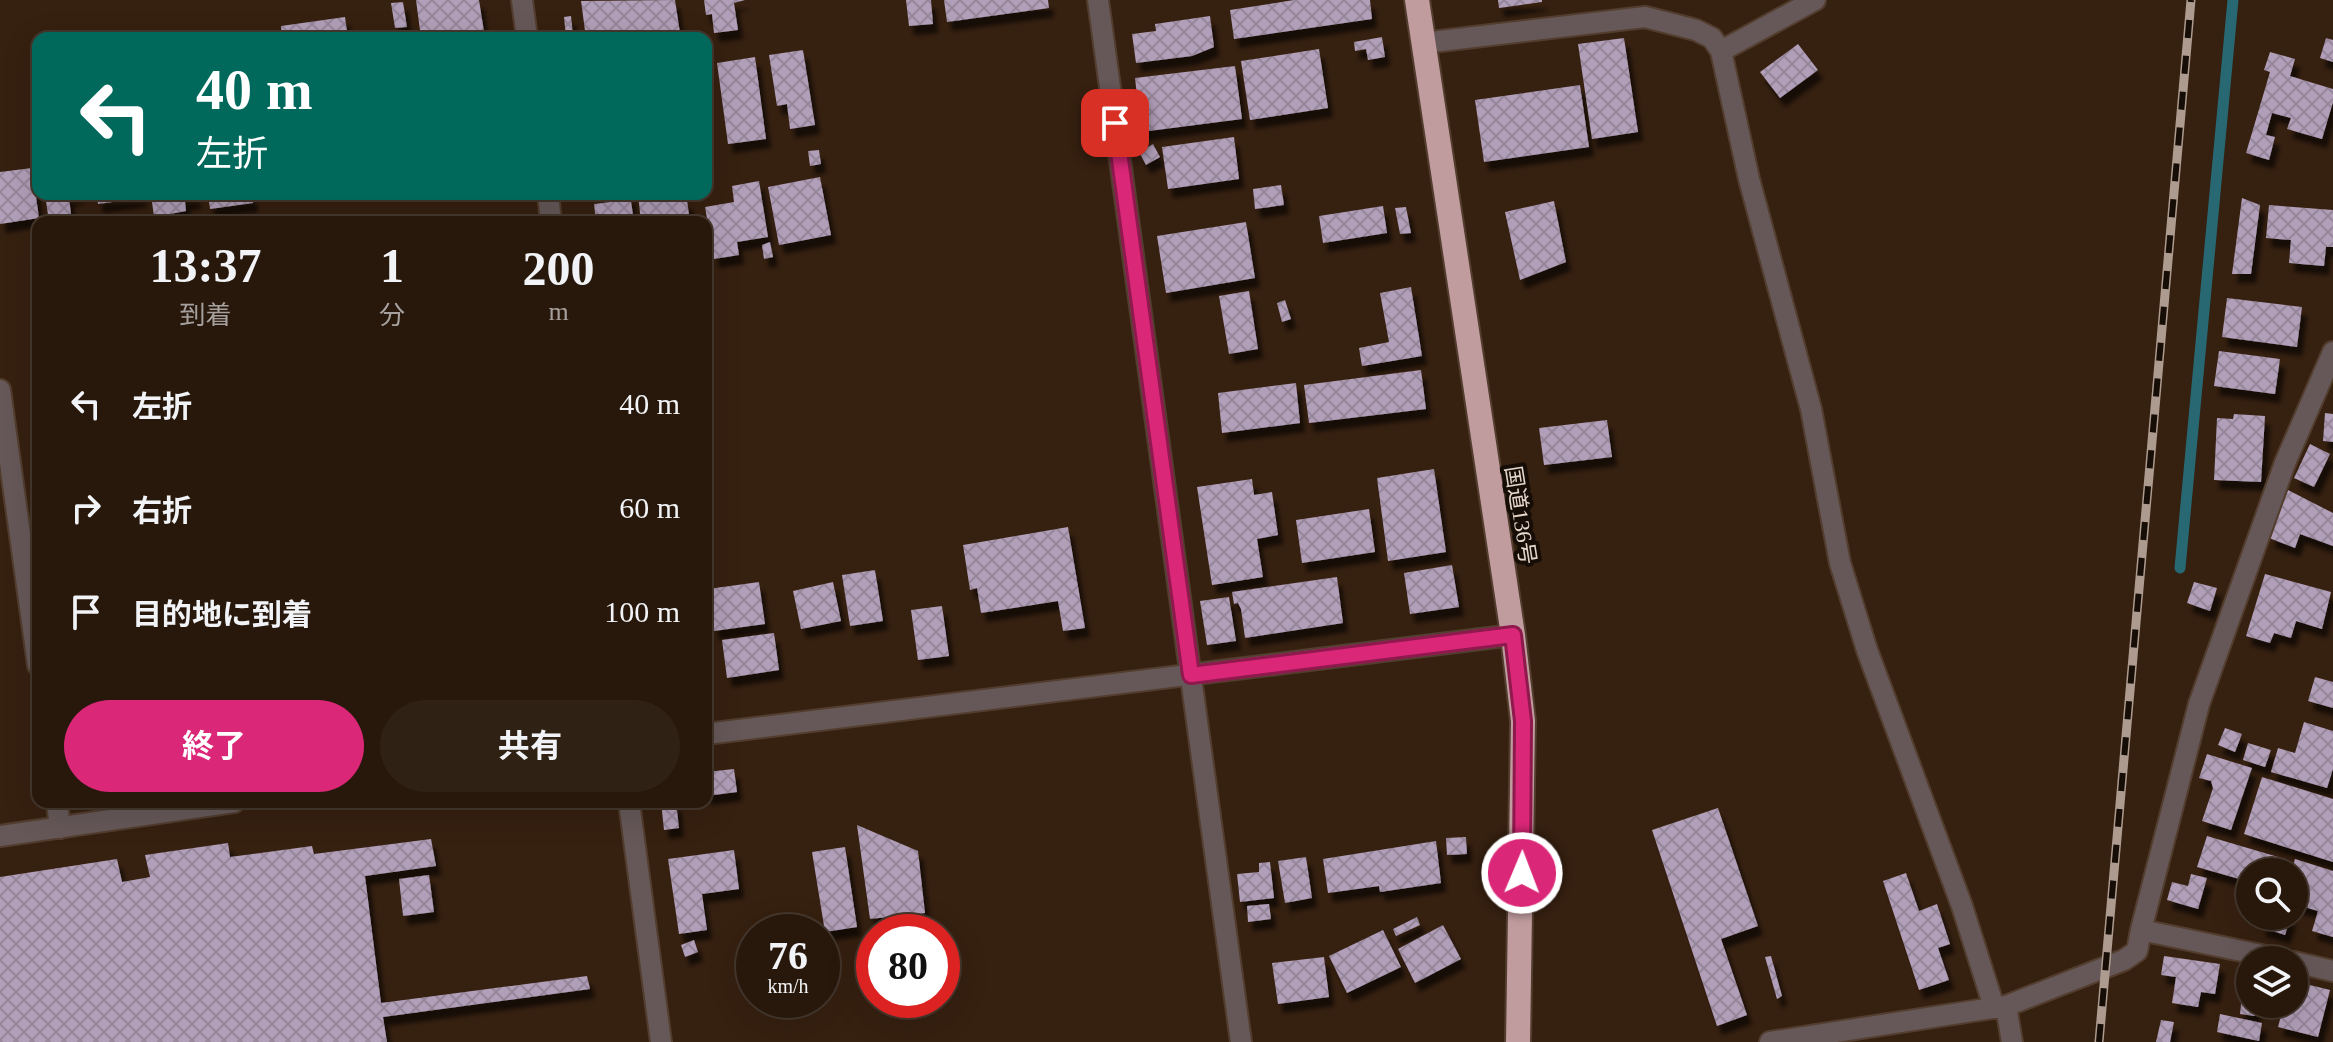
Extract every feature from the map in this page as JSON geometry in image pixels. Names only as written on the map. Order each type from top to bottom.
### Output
[{"type":"highway","name":"国道136号","points":[[1417,0],[1513,635],[1523,721],[1518,1042]]},
{"type":"street","points":[[522,0],[526,32]]},
{"type":"street","points":[[1098,0],[1241,1042]]},
{"type":"street","points":[[1721,51],[1815,0]]},
{"type":"street","points":[[1423,43],[1645,17],[1696,30],[1712,38],[1721,51],[1749,179],[1811,409],[1840,563],[1867,650],[2012,1042]]},
{"type":"street","points":[[1770,1042],[2000,1006],[2124,960],[2137,951],[2199,704],[2285,463],[2333,352]]},
{"type":"street","points":[[0,390],[32,622]]},
{"type":"street","points":[[712,733],[1513,635]]},
{"type":"street","points":[[58,808],[60,828]]},
{"type":"street","points":[[0,836],[194,808]]},
{"type":"street","points":[[630,808],[661,1042]]},
{"type":"street","points":[[2141,930],[2236,950]]},
{"type":"street","points":[[2308,965],[2333,971]]},
{"type":"building","points":[[416,0],[479,0],[484,32],[420,32]]},
{"type":"building","points":[[675,0],[680,32],[585,32],[581,1]]},
{"type":"building","points":[[704,0],[745,0],[734,3],[738,30],[714,33],[712,14],[706,15]]},
{"type":"building","points":[[906,0],[931,0],[933,24],[909,26]]},
{"type":"building","points":[[944,0],[1048,0],[1049,8],[947,22]]},
{"type":"building","points":[[1294,0],[1370,0],[1372,19],[1234,39],[1230,10]]},
{"type":"building","points":[[1498,0],[1542,0],[1542,2],[1499,8]]},
{"type":"building","points":[[403,2],[407,27],[395,28],[391,3]]},
{"type":"building","points":[[571,16],[573,32],[566,32],[564,17]]},
{"type":"building","points":[[1210,16],[1214,47],[1192,56],[1136,63],[1132,34],[1156,31],[1155,24]]},
{"type":"building","points":[[345,17],[347,32],[282,32],[281,26]]},
{"type":"building","points":[[1382,37],[1385,57],[1368,60],[1366,49],[1355,51],[1354,42]]},
{"type":"building","points":[[1624,38],[1638,132],[1592,139],[1578,44]]},
{"type":"building","points":[[2326,38],[2333,40],[2333,62],[2320,58]]},
{"type":"building","points":[[1798,44],[1818,70],[1780,98],[1760,72]]},
{"type":"building","points":[[1319,49],[1328,108],[1250,120],[1241,61]]},
{"type":"building","points":[[803,50],[815,125],[790,129],[787,104],[777,106],[769,55]]},
{"type":"building","points":[[2270,52],[2295,59],[2290,76],[2333,89],[2333,102],[2322,139],[2287,129],[2291,118],[2272,113],[2266,135],[2275,137],[2269,160],[2246,153],[2270,72],[2264,70]]},
{"type":"building","points":[[755,57],[766,139],[728,144],[717,63]]},
{"type":"building","points":[[1235,66],[1242,119],[1141,132],[1135,78]]},
{"type":"building","points":[[1580,85],[1589,147],[1484,162],[1475,100]]},
{"type":"building","points":[[1234,137],[1239,179],[1168,189],[1162,147]]},
{"type":"building","points":[[1153,144],[1160,157],[1146,165],[1139,152]]},
{"type":"building","points":[[819,150],[821,164],[810,166],[808,151]]},
{"type":"building","points":[[32,168],[32,200],[36,200],[39,216],[0,224],[0,172]]},
{"type":"building","points":[[820,177],[831,235],[779,245],[768,187]]},
{"type":"building","points":[[759,181],[768,237],[737,242],[739,255],[714,259],[712,216],[707,216],[705,207],[734,202],[732,186]]},
{"type":"building","points":[[1281,185],[1284,205],[1255,209],[1253,189]]},
{"type":"building","points":[[2242,198],[2260,205],[2251,274],[2232,274]]},
{"type":"building","points":[[46,200],[69,200],[71,216],[48,216]]},
{"type":"building","points":[[98,200],[127,200],[98,204]]},
{"type":"building","points":[[152,200],[196,200],[185,201],[186,211],[154,216]]},
{"type":"building","points":[[209,200],[253,200],[253,203],[210,209]]},
{"type":"building","points":[[631,200],[633,216],[595,216],[594,204]]},
{"type":"building","points":[[639,200],[687,200],[689,216],[640,216]]},
{"type":"building","points":[[1554,201],[1566,262],[1520,280],[1505,212]]},
{"type":"building","points":[[2269,205],[2333,210],[2333,247],[2326,247],[2324,266],[2289,263],[2291,240],[2266,238]]},
{"type":"building","points":[[1383,206],[1387,233],[1323,243],[1319,216]]},
{"type":"building","points":[[1406,207],[1411,233],[1400,234],[1395,208]]},
{"type":"building","points":[[1246,222],[1255,278],[1166,293],[1157,236]]},
{"type":"building","points":[[770,242],[773,257],[764,259],[762,245]]},
{"type":"building","points":[[1411,287],[1422,356],[1362,366],[1359,348],[1389,342],[1380,293]]},
{"type":"building","points":[[1249,291],[1258,349],[1229,354],[1219,296]]},
{"type":"building","points":[[2227,298],[2302,307],[2297,347],[2222,337]]},
{"type":"building","points":[[1285,300],[1291,319],[1282,322],[1277,303]]},
{"type":"building","points":[[2219,351],[2280,359],[2275,394],[2214,386]]},
{"type":"building","points":[[1421,370],[1426,409],[1309,423],[1304,385]]},
{"type":"building","points":[[1296,383],[1300,423],[1222,433],[1218,393]]},
{"type":"building","points":[[2325,413],[2333,414],[2333,442],[2323,441]]},
{"type":"building","points":[[2234,414],[2265,416],[2261,482],[2214,480],[2217,418],[2233,419]]},
{"type":"building","points":[[1607,420],[1612,457],[1544,465],[1539,428]]},
{"type":"building","points":[[2310,444],[2330,454],[2314,487],[2294,478]]},
{"type":"building","points":[[1434,469],[1446,552],[1388,561],[1377,478]]},
{"type":"building","points":[[1252,479],[1254,495],[1272,492],[1278,535],[1257,539],[1263,577],[1212,585],[1197,487]]},
{"type":"building","points":[[2288,490],[2333,513],[2333,546],[2300,534],[2295,548],[2269,538]]},
{"type":"building","points":[[1369,509],[1375,552],[1302,563],[1296,520]]},
{"type":"building","points":[[1068,527],[1085,628],[1063,631],[1058,601],[981,613],[977,588],[970,590],[963,545]]},
{"type":"building","points":[[1452,565],[1459,607],[1410,614],[1404,573]]},
{"type":"building","points":[[875,570],[883,621],[850,626],[842,575]]},
{"type":"building","points":[[2265,574],[2331,592],[2322,629],[2296,621],[2291,638],[2274,633],[2270,643],[2246,636]]},
{"type":"building","points":[[1337,577],[1343,623],[1245,638],[1241,609],[1238,603],[1234,604],[1232,592]]},
{"type":"building","points":[[759,582],[765,624],[714,631],[712,588]]},
{"type":"building","points":[[833,582],[841,621],[801,629],[793,591]]},
{"type":"building","points":[[2194,582],[2217,588],[2210,611],[2187,603]]},
{"type":"building","points":[[1229,597],[1236,641],[1207,645],[1200,601]]},
{"type":"building","points":[[942,606],[949,656],[918,660],[911,610]]},
{"type":"building","points":[[774,633],[779,670],[727,678],[722,640]]},
{"type":"building","points":[[2315,677],[2333,682],[2333,708],[2308,701]]},
{"type":"building","points":[[2304,722],[2333,731],[2333,769],[2327,788],[2271,772],[2278,748],[2295,753]]},
{"type":"building","points":[[2225,728],[2242,734],[2235,752],[2218,745]]},
{"type":"building","points":[[2248,743],[2271,750],[2265,767],[2243,760]]},
{"type":"building","points":[[2207,754],[2252,768],[2231,830],[2202,821],[2213,788],[2211,781],[2199,778]]},
{"type":"building","points":[[734,769],[737,792],[712,795],[712,771]]},
{"type":"building","points":[[2262,777],[2333,799],[2333,862],[2244,834]]},
{"type":"building","points":[[662,808],[677,808],[679,828],[664,830]]},
{"type":"building","points":[[1718,808],[1758,926],[1721,939],[1747,1015],[1717,1026],[1652,830]]},
{"type":"building","points":[[857,825],[918,851],[925,913],[869,914]]},
{"type":"building","points":[[2207,836],[2282,858],[2236,858],[2236,878],[2197,867]]},
{"type":"building","points":[[1466,837],[1467,854],[1447,855],[1446,838]]},
{"type":"building","points":[[431,839],[436,866],[365,876],[381,1003],[587,976],[590,989],[383,1017],[387,1042],[0,1042],[0,877],[117,859],[122,882],[150,877],[145,855],[228,843],[230,857],[312,846],[314,854]]},
{"type":"building","points":[[1436,841],[1441,883],[1380,892],[1379,886],[1328,893],[1323,859]]},
{"type":"building","points":[[845,847],[856,927],[840,930],[840,914],[822,914],[812,852]]},
{"type":"building","points":[[734,850],[739,889],[702,894],[707,930],[679,934],[668,859]]},
{"type":"building","points":[[1306,857],[1312,898],[1285,903],[1278,861]]},
{"type":"building","points":[[1270,862],[1274,898],[1240,902],[1237,874],[1259,872],[1259,863]]},
{"type":"building","points":[[2308,863],[2333,871],[2333,937],[2312,931],[2318,911],[2308,908]]},
{"type":"building","points":[[1906,873],[1919,911],[1937,904],[1950,944],[1938,948],[1949,980],[1919,990],[1883,881]]},
{"type":"building","points":[[2191,874],[2207,878],[2198,909],[2167,900],[2172,882],[2188,886]]},
{"type":"building","points":[[429,875],[434,912],[403,916],[399,879]]},
{"type":"building","points":[[1269,904],[1271,919],[1248,922],[1247,906]]},
{"type":"building","points":[[1417,917],[1420,925],[1396,936],[1393,929]]},
{"type":"building","points":[[1443,925],[1461,959],[1415,983],[1398,949]]},
{"type":"building","points":[[1383,930],[1401,967],[1347,993],[1329,956]]},
{"type":"building","points":[[2269,930],[2287,930],[2285,935]]},
{"type":"building","points":[[694,940],[698,952],[685,957],[681,945]]},
{"type":"building","points":[[1771,956],[1782,996],[1777,999],[1765,957]]},
{"type":"building","points":[[2164,956],[2220,964],[2215,994],[2201,992],[2198,1007],[2172,1003],[2176,977],[2161,975]]},
{"type":"building","points":[[1324,957],[1329,997],[1278,1004],[1272,963]]},
{"type":"building","points":[[2308,984],[2330,990],[2318,1037],[2278,1027],[2280,1018],[2308,1018]]},
{"type":"building","points":[[2220,1014],[2262,1023],[2259,1041],[2217,1032]]},
{"type":"building","points":[[2161,1020],[2174,1022],[2170,1042],[2156,1042]]},
{"type":"waterway","points":[[2180,568],[2233,0]]},
{"type":"railway","points":[[2099,1042],[2191,0]]},
{"type":"route","points":[[1115,123],[1191,675],[1513,635],[1523,721],[1522,873]]}]
